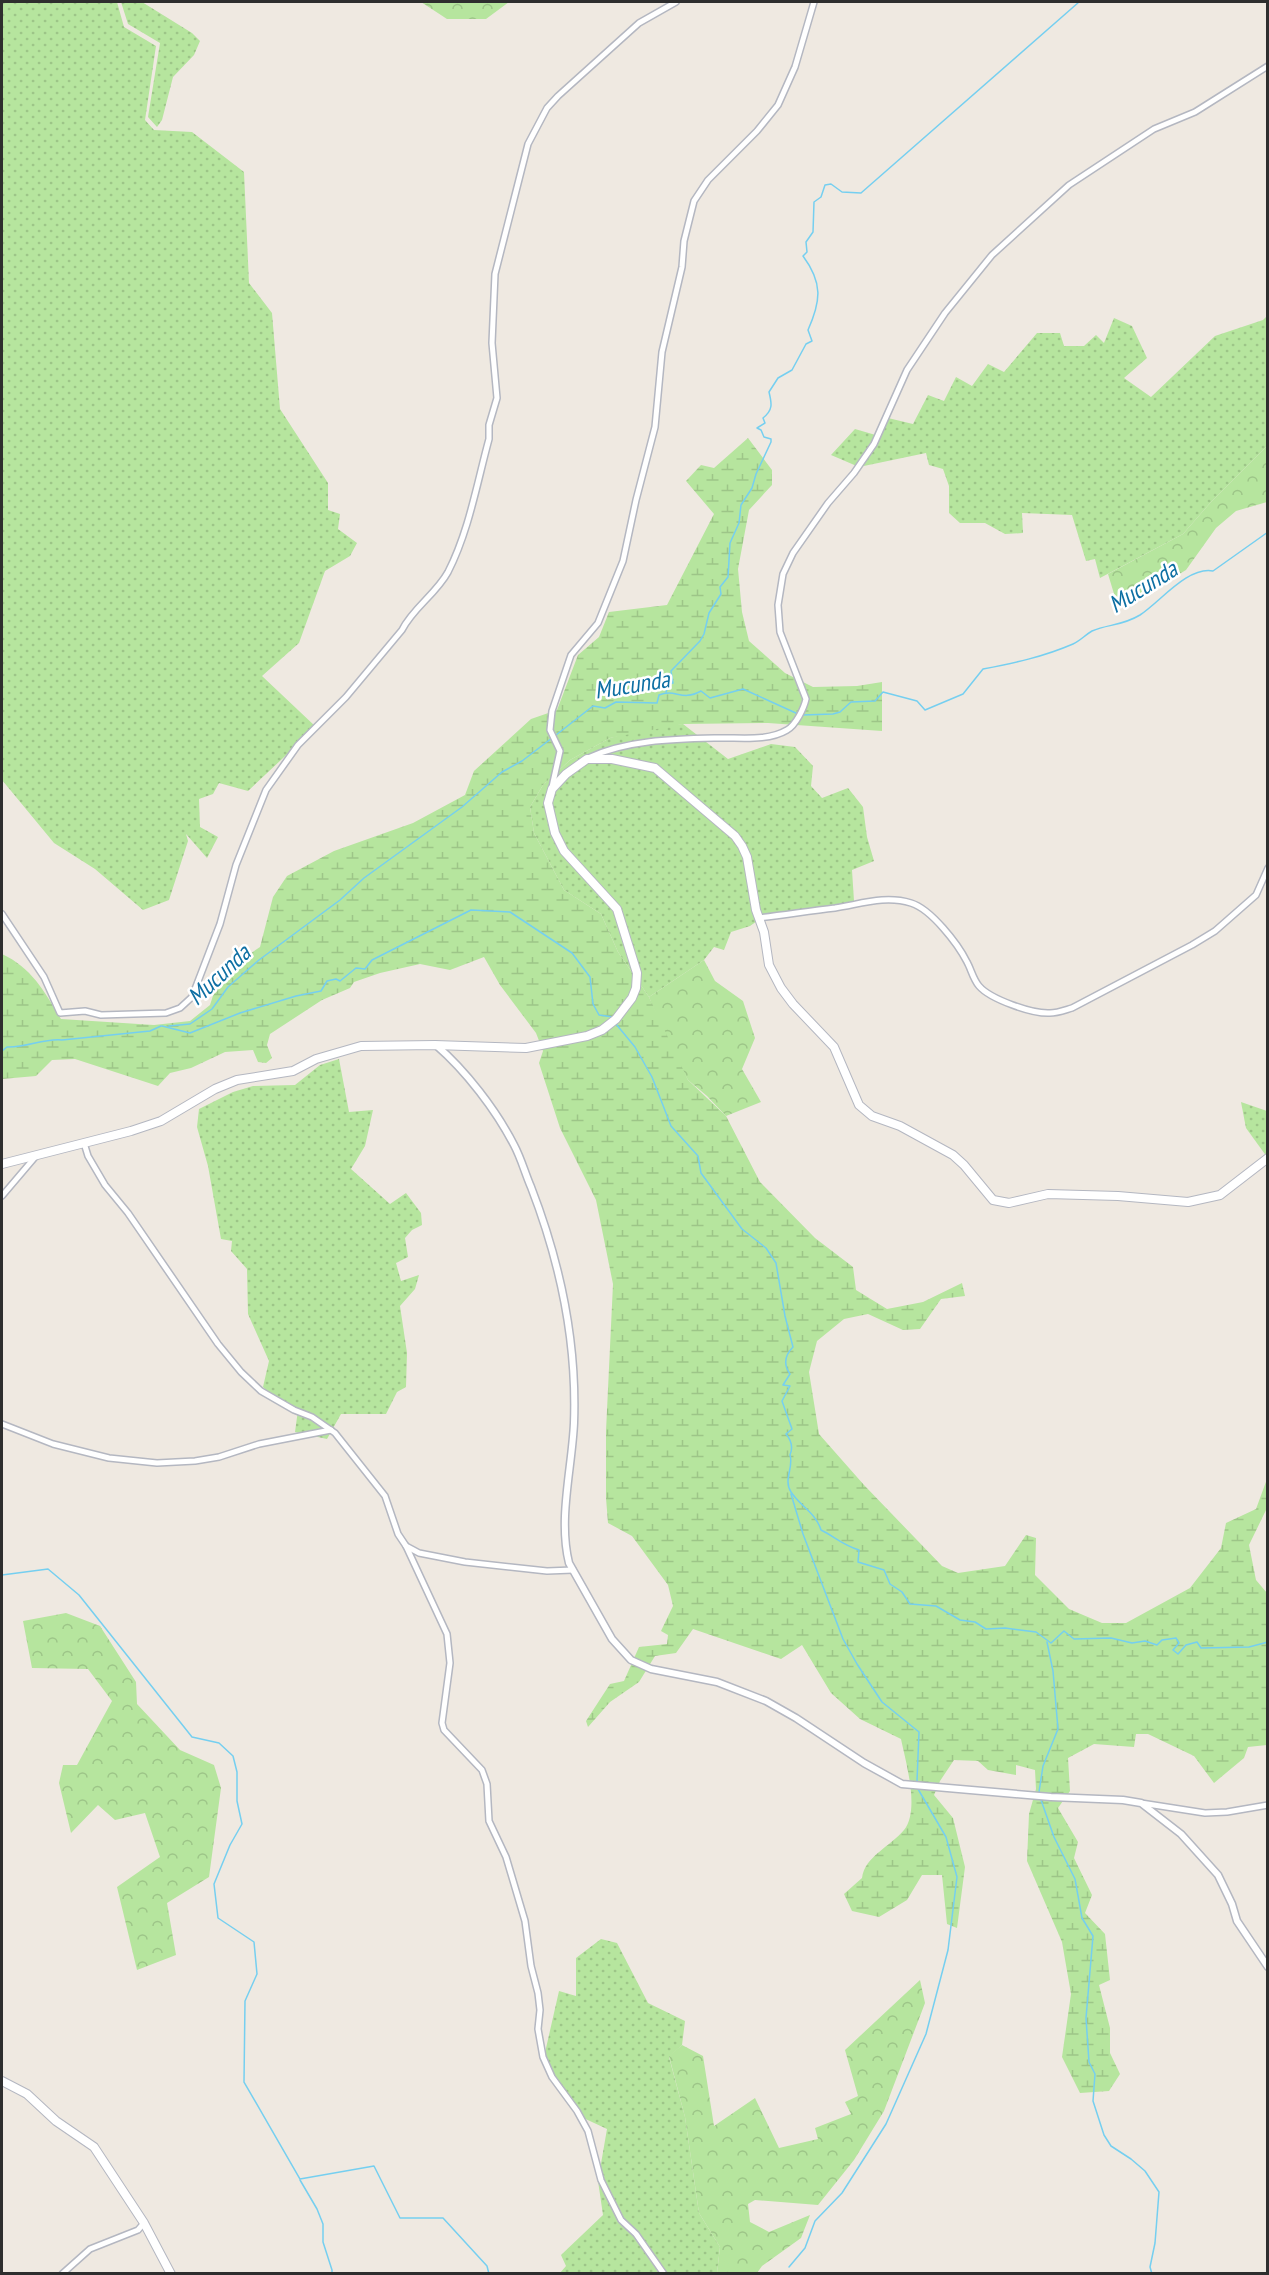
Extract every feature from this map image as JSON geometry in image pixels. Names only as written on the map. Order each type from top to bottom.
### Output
[{"type":"main road","points":[[2,1164],[160,1121],[215,1089],[237,1080],[288,1072],[343,1050],[369,1045],[532,1047],[588,1036],[602,1030],[615,1020],[635,992],[637,976],[616,907],[568,856],[559,842],[548,804],[552,789],[566,774],[586,759],[612,759],[655,768],[735,836],[747,856],[769,965],[781,988],[834,1047],[863,1110],[907,1130],[952,1155],[997,1202],[1009,1203],[1048,1194],[1118,1196],[1188,1202],[1212,1198],[1227,1192],[1268,1158]]},
{"type":"main road","points":[[2,2081],[27,2094],[56,2121],[94,2147],[144,2223],[171,2274]]},
{"type":"street","points":[[2,914],[44,977],[60,1013],[85,1011],[101,1015],[166,1013],[180,1008],[192,997],[220,924],[236,865],[266,790],[298,746],[346,697],[402,630],[406,622],[431,596],[448,572],[465,528],[489,439],[489,425],[497,398],[492,343],[495,274],[518,180],[533,134],[547,108],[602,55],[639,22],[676,2]]},
{"type":"street","points":[[552,789],[560,751],[550,725],[552,711],[570,658],[598,623],[625,556],[636,500],[655,427],[662,352],[682,267],[684,241],[694,201],[708,180],[749,140],[778,105],[795,67],[814,2]]},
{"type":"street","points":[[586,759],[602,752],[627,746],[671,739],[756,738],[790,729],[806,699],[780,632],[778,605],[783,574],[793,553],[828,503],[871,450],[889,415],[907,370],[945,313],[993,255],[1069,185],[1154,129],[1195,112],[1268,66]]},
{"type":"street","points":[[758,918],[834,908],[873,900],[903,901],[915,904],[937,922],[953,941],[966,959],[977,985],[984,992],[1031,1011],[1052,1013],[1072,1008],[1215,931],[1256,895],[1268,868]]},
{"type":"street","points":[[435,1045],[459,1066],[513,1142],[551,1244],[562,1287],[573,1362],[574,1424],[565,1520],[566,1551],[573,1570],[612,1639],[631,1660],[651,1668],[717,1682],[766,1701],[864,1763],[902,1784],[1051,1797],[1123,1800],[1204,1813],[1227,1812],[1268,1805]]},
{"type":"street","points":[[84,1143],[88,1156],[105,1185],[128,1213],[202,1323],[241,1372],[261,1390],[294,1410],[312,1417],[331,1430],[385,1496],[398,1533],[447,1634],[450,1663],[442,1723],[444,1730],[482,1770],[488,1794],[489,1821],[506,1857],[525,1921],[531,1966],[538,1993],[540,2010],[537,2029],[543,2057],[552,2077],[577,2111],[588,2131],[601,2180],[621,2220],[636,2234],[664,2274]]},
{"type":"street","points":[[2,1196],[37,1155]]},
{"type":"street","points":[[2,1424],[52,1444],[109,1458],[157,1463],[219,1457],[259,1444],[331,1430]]},
{"type":"street","points":[[406,1546],[419,1552],[465,1562],[540,1571],[573,1570]]},
{"type":"street","points":[[1141,1803],[1181,1834],[1218,1875],[1232,1904],[1237,1921],[1268,1967]]},
{"type":"street","points":[[62,2274],[90,2249],[138,2230],[144,2223]]},
{"type":"green space","points":[[2,2],[117,2],[124,27],[156,46],[145,120],[154,130],[192,132],[244,172],[249,283],[272,313],[280,409],[328,483],[328,510],[340,514],[338,529],[357,543],[350,556],[325,571],[299,643],[262,676],[316,727],[248,791],[219,783],[213,794],[199,799],[200,827],[218,837],[207,858],[186,834],[188,841],[169,900],[143,910],[95,869],[54,843],[2,780]]},
{"type":"green space","points":[[121,2],[142,2],[192,33],[200,41],[194,55],[173,77],[162,120],[157,127],[148,117],[160,43],[128,24]]},
{"type":"green space","points":[[421,2],[509,2],[486,19],[447,19]]},
{"type":"green space","points":[[1267,316],[1267,446],[1211,502],[1183,534],[1100,578],[1095,559],[1086,561],[1072,515],[1022,513],[1023,533],[1005,534],[985,523],[960,523],[949,513],[949,486],[943,469],[929,465],[926,453],[859,467],[831,455],[855,429],[879,436],[888,418],[913,424],[928,395],[944,401],[956,377],[972,386],[988,364],[1004,372],[1037,333],[1060,333],[1064,346],[1084,346],[1096,335],[1104,343],[1114,318],[1132,326],[1147,358],[1124,378],[1151,397],[1215,336],[1263,320]]},
{"type":"green space","points":[[748,438],[772,470],[772,485],[749,510],[738,569],[742,612],[749,641],[785,673],[813,687],[857,686],[882,682],[882,731],[768,723],[683,724],[610,738],[570,760],[543,785],[530,807],[534,833],[564,890],[601,914],[618,952],[649,997],[688,1080],[726,1116],[760,1182],[815,1238],[853,1267],[856,1290],[887,1309],[923,1302],[962,1283],[965,1296],[941,1299],[920,1329],[903,1330],[868,1314],[844,1319],[817,1341],[809,1372],[819,1434],[864,1485],[942,1566],[958,1573],[1005,1566],[1026,1535],[1036,1538],[1035,1575],[1069,1609],[1102,1623],[1126,1623],[1190,1588],[1221,1548],[1226,1523],[1256,1509],[1267,1479],[1267,1508],[1249,1545],[1256,1580],[1267,1593],[1267,1745],[1248,1747],[1244,1758],[1214,1783],[1194,1756],[1148,1734],[1136,1734],[1134,1747],[1094,1744],[1068,1758],[1070,1791],[1058,1808],[1078,1842],[1074,1858],[1092,1895],[1085,1913],[1105,1934],[1110,1980],[1099,1985],[1110,2028],[1110,2053],[1120,2074],[1109,2091],[1080,2093],[1062,2057],[1071,1994],[1062,1942],[1027,1861],[1029,1814],[1036,1789],[1035,1770],[1016,1765],[1016,1775],[988,1770],[978,1761],[954,1760],[940,1781],[934,1795],[953,1818],[965,1867],[957,1928],[947,1924],[942,1875],[922,1875],[907,1900],[879,1917],[852,1911],[844,1894],[862,1878],[868,1864],[904,1830],[909,1821],[911,1799],[908,1773],[901,1739],[860,1719],[831,1693],[802,1645],[781,1659],[693,1629],[676,1653],[655,1656],[639,1682],[610,1702],[588,1727],[586,1721],[610,1684],[624,1681],[639,1647],[667,1644],[668,1635],[661,1631],[673,1606],[668,1585],[632,1536],[608,1523],[606,1431],[613,1284],[596,1200],[560,1128],[539,1063],[543,1051],[536,1033],[500,985],[484,957],[450,970],[420,964],[380,973],[354,982],[350,988],[322,1000],[270,1034],[267,1045],[272,1058],[266,1063],[258,1062],[253,1050],[225,1052],[191,1068],[170,1073],[158,1086],[75,1059],[52,1060],[36,1076],[2,1079],[2,954],[29,973],[61,1019],[154,1025],[190,1021],[210,1005],[220,974],[260,947],[273,897],[287,876],[334,851],[413,823],[465,795],[474,771],[531,719],[557,710],[578,655],[599,637],[609,612],[667,605],[714,514],[686,481],[701,465],[714,468]]},
{"type":"green space","points":[[1267,446],[1267,502],[1236,511],[1216,528],[1186,570],[1141,597],[1118,607],[1108,574],[1183,534],[1211,502]]},
{"type":"green space","points":[[683,724],[728,759],[771,744],[795,747],[813,766],[811,786],[822,798],[848,788],[863,807],[867,837],[874,861],[852,870],[854,901],[760,919],[750,926],[731,932],[724,950],[714,947],[704,960],[649,997],[618,952],[601,914],[564,890],[534,833],[530,807],[543,785],[570,760],[610,738],[651,727]]},
{"type":"green space","points":[[704,960],[715,981],[743,1001],[755,1038],[742,1069],[761,1102],[726,1116],[688,1080],[670,1047],[649,997]]},
{"type":"green space","points":[[339,1059],[349,1112],[373,1110],[365,1146],[351,1169],[390,1204],[406,1193],[421,1213],[422,1225],[412,1230],[405,1238],[408,1257],[396,1263],[401,1281],[419,1275],[415,1289],[400,1306],[407,1353],[406,1387],[397,1392],[386,1414],[341,1414],[327,1439],[295,1432],[298,1410],[270,1394],[263,1387],[269,1361],[248,1314],[247,1269],[231,1251],[232,1241],[221,1239],[208,1166],[197,1127],[199,1109],[233,1092],[253,1086],[295,1085],[320,1065]]},
{"type":"green space","points":[[1241,1102],[1267,1111],[1267,1157],[1246,1128]]},
{"type":"green space","points":[[66,1613],[100,1626],[136,1682],[137,1704],[180,1750],[214,1765],[221,1788],[209,1877],[167,1903],[176,1955],[137,1970],[117,1887],[160,1857],[145,1813],[115,1820],[98,1805],[71,1833],[59,1783],[63,1765],[77,1765],[112,1701],[88,1669],[32,1668],[23,1621]]},
{"type":"green space","points":[[601,1939],[617,1943],[648,2003],[685,2021],[682,2045],[669,2057],[685,2117],[699,2213],[720,2247],[717,2273],[560,2273],[566,2266],[561,2255],[603,2215],[598,2181],[607,2129],[577,2115],[552,2081],[544,2057],[559,1991],[576,1996],[576,1958]]},
{"type":"green space","points":[[920,1980],[925,2003],[884,2111],[854,2160],[818,2205],[755,2200],[748,2204],[750,2222],[769,2232],[810,2215],[801,2238],[762,2266],[757,2273],[717,2273],[720,2247],[699,2213],[685,2117],[669,2056],[682,2045],[703,2056],[714,2126],[755,2098],[779,2148],[818,2139],[815,2128],[851,2114],[845,2102],[858,2096],[845,2050]]},
{"type":"waterway","points":[[666,692],[669,684],[673,683],[671,671],[704,634],[709,613],[721,594],[720,587],[728,577],[730,543],[739,523],[741,505],[752,488],[771,442],[771,439],[764,437],[761,430],[757,428],[765,423],[763,418],[770,409],[769,392],[778,378],[792,370],[806,344],[812,341],[808,330],[816,310],[818,292],[814,275],[803,256],[807,252],[806,242],[813,232],[814,202],[821,197],[825,185],[831,184],[842,192],[861,193],[1079,2]]},
{"type":"waterway","name":"Mucunda","points":[[802,715],[833,714],[840,712],[851,702],[875,701],[883,692],[917,701],[925,710],[963,694],[983,669],[1051,653],[1076,643],[1092,631],[1133,619],[1184,579],[1204,571],[1213,571],[1268,532]]},
{"type":"waterway","name":"Mucunda","points":[[556,735],[593,706],[605,708],[616,702],[657,703],[659,695],[665,693],[688,695],[701,691],[710,698],[743,689],[798,714]]},
{"type":"waterway","name":"Mucunda","points":[[169,1026],[190,1024],[212,1009],[228,987],[259,960],[340,900],[364,878],[462,807],[502,772],[522,761],[552,738]]},
{"type":"waterway","points":[[162,1026],[190,1033],[240,1013],[321,991],[327,981],[336,979],[340,981],[356,968],[365,969],[372,960],[471,910],[510,912],[572,953],[590,977],[593,1004],[599,1015],[613,1017]]},
{"type":"waterway","points":[[616,1024],[635,1047],[652,1077],[671,1126],[698,1156],[701,1173],[742,1229],[766,1248],[776,1263],[793,1347],[786,1360],[786,1367],[790,1374],[783,1385],[790,1386],[782,1401],[792,1429],[786,1434],[791,1447],[788,1483],[791,1492],[812,1514],[821,1530],[859,1550],[858,1562],[884,1570],[890,1584],[902,1592],[910,1604],[936,1606],[960,1620],[975,1622],[986,1629],[1005,1628],[1036,1632],[1051,1643],[1064,1631],[1074,1639],[1111,1638],[1132,1643],[1145,1641],[1157,1645],[1162,1640],[1176,1638],[1179,1643],[1173,1650],[1178,1654],[1186,1645],[1197,1642],[1201,1648],[1249,1647],[1268,1642]]},
{"type":"waterway","name":"Mucunda","points":[[2,1051],[7,1047],[48,1040],[150,1031],[161,1026]]},
{"type":"waterway","points":[[791,1494],[803,1534],[843,1639],[882,1702],[919,1732],[917,1781]]},
{"type":"waterway","points":[[2,1575],[48,1569],[79,1595],[192,1737],[219,1743],[233,1756],[237,1772],[237,1801],[242,1824],[230,1845],[214,1884],[218,1918],[254,1942],[257,1974],[245,2001],[244,2082],[300,2179],[374,2166],[400,2218],[443,2218],[487,2266],[489,2274]]},
{"type":"waterway","points":[[1039,1792],[1043,1766],[1058,1729],[1053,1671],[1047,1642]]},
{"type":"waterway","points":[[789,2267],[805,2248],[815,2221],[842,2193],[886,2124],[926,2034],[948,1950],[957,1877],[946,1837],[918,1789]]},
{"type":"waterway","points":[[1041,1800],[1054,1837],[1075,1879],[1082,1918],[1093,1936],[1086,2018],[1089,2062],[1095,2074],[1093,2101],[1104,2135],[1111,2146],[1145,2171],[1159,2192],[1155,2243],[1150,2267],[1152,2274]]},
{"type":"waterway","points":[[300,2180],[323,2224],[323,2242],[332,2274]]}]
